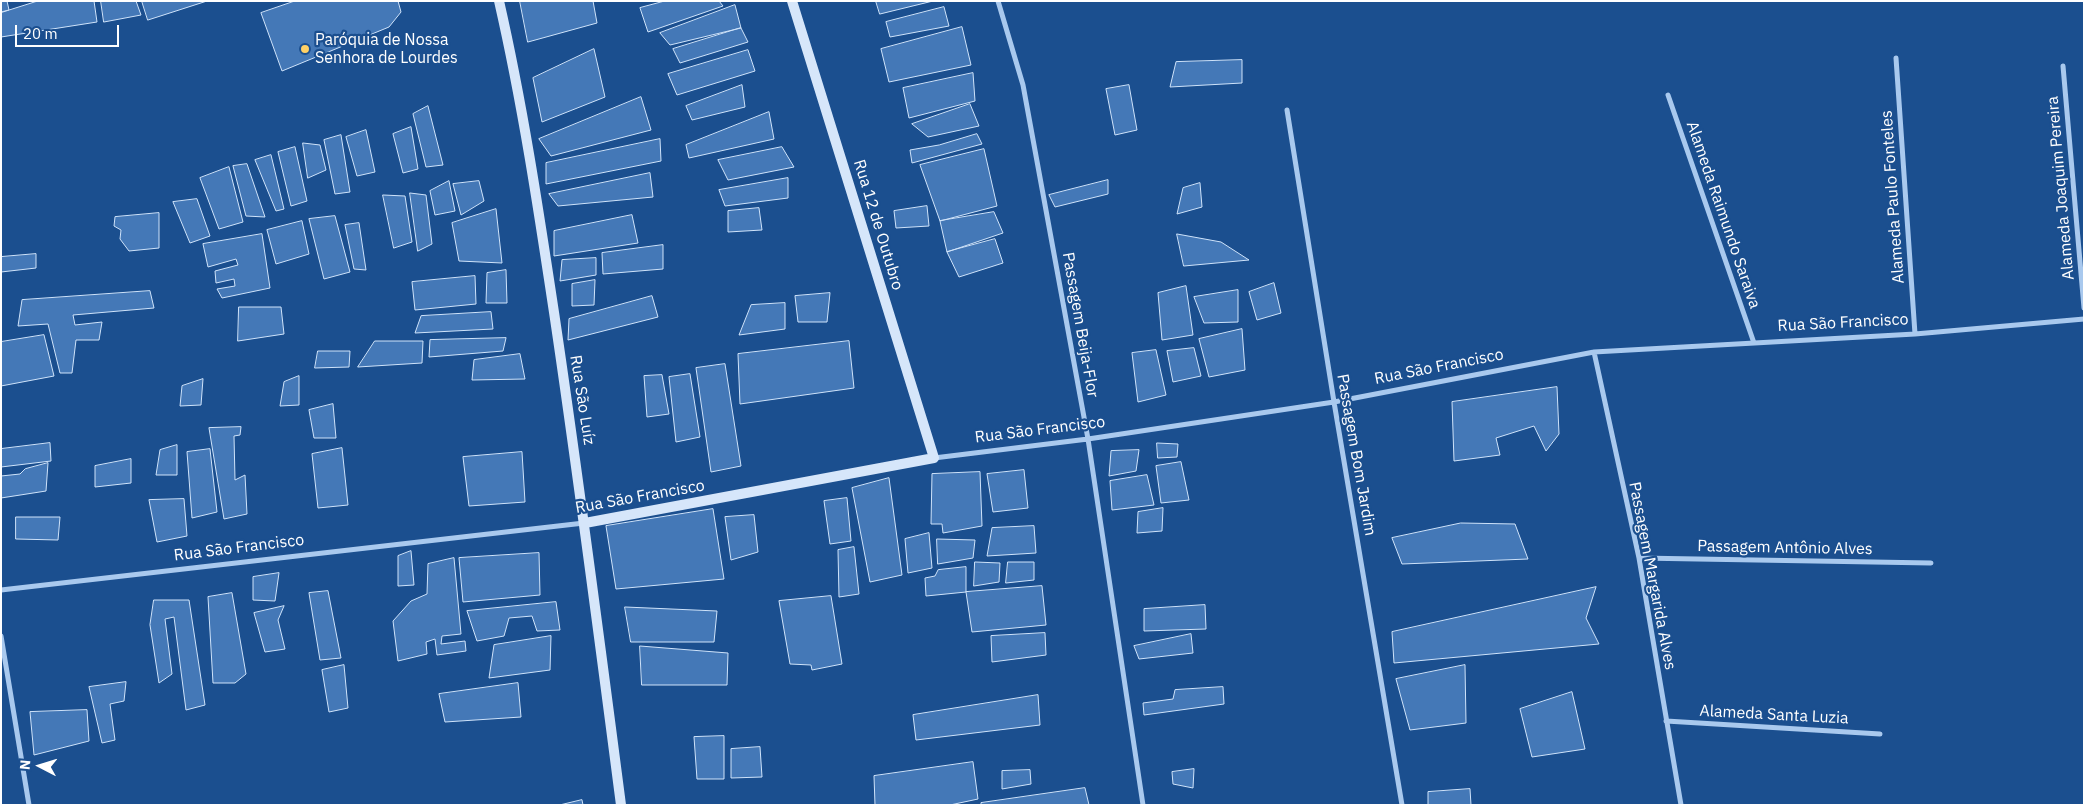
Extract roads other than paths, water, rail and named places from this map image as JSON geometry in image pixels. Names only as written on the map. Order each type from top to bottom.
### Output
[{"type":"main road","name":"Rua São Luíz","points":[[499,1],[511,53],[546,259],[585,523],[621,805]]},
{"type":"main road","name":"Rua 12 de Outubro","points":[[792,1],[934,458]]},
{"type":"main road","name":"Rua São Francisco","points":[[585,523],[934,458]]},
{"type":"street","name":"Passagem Beija-Flor","points":[[998,1],[1023,85],[1088,439],[1143,805]]},
{"type":"street","name":"Alameda Paulo Fonteles","points":[[1896,58],[1915,334]]},
{"type":"street","name":"Alameda Joaquim Pereira","points":[[2063,66],[2084,308]]},
{"type":"street","name":"Alameda Raimundo Saraiva","points":[[1668,95],[1754,343]]},
{"type":"street","name":"Passagem Bom Jardim","points":[[1287,110],[1402,805]]},
{"type":"street","name":"Rua São Francisco","points":[[934,458],[1088,439],[1334,402],[1594,352],[1915,334],[2084,319]]},
{"type":"street","name":"Passagem Margarida Alves","points":[[1594,352],[1639,558],[1681,805]]},
{"type":"street","name":"Rua São Francisco","points":[[1,590],[585,523]]},
{"type":"street","name":"Passagem Antônio Alves","points":[[1639,558],[1931,563]]},
{"type":"street","points":[[1,636],[29,805]]},
{"type":"street","name":"Alameda Santa Luzia","points":[[1666,721],[1880,734]]},
{"type":"place","name":"Paróquia de Nossa Senhora de Lourdes","points":[[305,49]]}]
